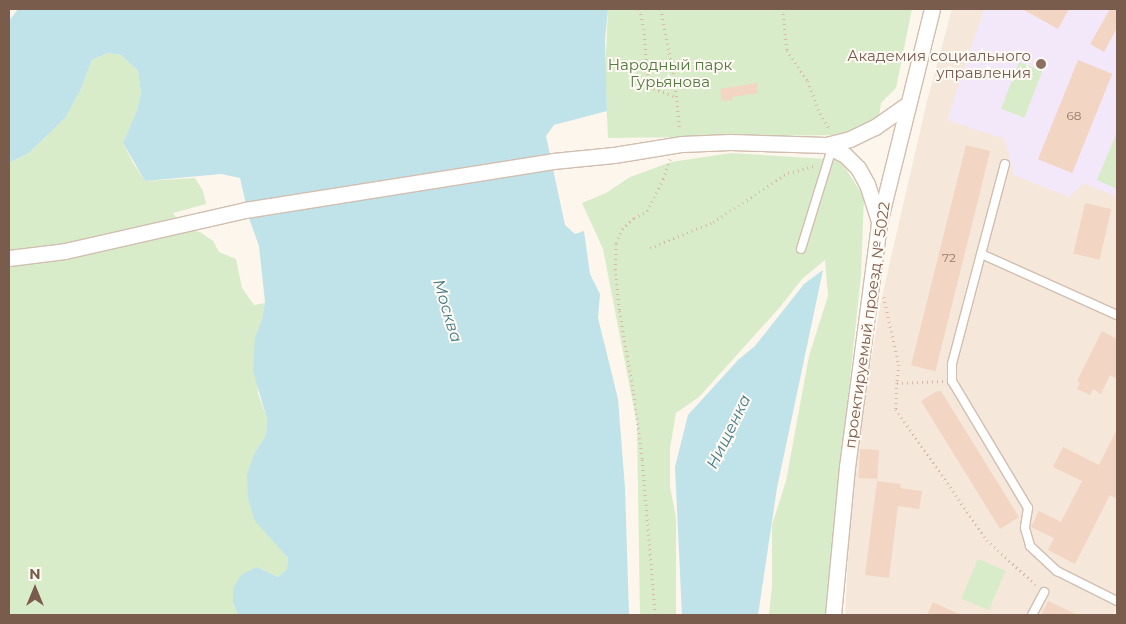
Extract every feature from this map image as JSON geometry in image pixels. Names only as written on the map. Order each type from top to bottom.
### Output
[{"type":"street","name":"проектируемый проезд № 5022","points":[[833,615],[847,467],[879,223],[932,9]]},
{"type":"street","points":[[829,147],[875,127],[907,105]]},
{"type":"street","points":[[9,258],[65,251],[245,210],[553,161],[614,155],[678,145],[730,142],[829,147],[846,155],[858,168],[867,184],[879,223]]},
{"type":"lane","points":[[801,249],[829,147]]},
{"type":"lane","points":[[1005,164],[952,364],[952,381],[1028,508],[1025,528],[1030,546],[1057,570],[1117,600]]},
{"type":"lane","points":[[981,254],[1117,315]]},
{"type":"lane","points":[[1032,615],[1044,592]]},
{"type":"path","points":[[640,9],[644,29],[649,87],[677,97]]},
{"type":"path","points":[[655,615],[642,459],[619,310],[615,270],[616,243],[622,229],[634,218],[647,211],[678,145],[677,97],[661,9]]},
{"type":"path","points":[[650,248],[713,222],[829,147],[808,81],[787,50],[783,9]]},
{"type":"path","points":[[883,295],[899,365],[896,409],[987,540],[1044,592]]},
{"type":"path","points":[[897,383],[952,381]]},
{"type":"shaded area","points":[[952,9],[1117,9],[1117,606],[1113,615],[845,615],[853,468],[881,301],[927,101]]},
{"type":"shaded area","name":"Академия социального управления","points":[[984,9],[1117,9],[1117,197],[1084,183],[1069,197],[1014,175],[1005,139],[947,120]]},
{"type":"green space","name":"Народный парк Гурьянова","points":[[608,9],[912,9],[896,88],[881,103],[879,117],[845,135],[608,138],[605,75]]},
{"type":"green space","points":[[108,53],[121,55],[138,71],[141,93],[137,110],[123,143],[133,163],[145,181],[195,178],[203,191],[206,204],[173,213],[184,229],[200,232],[213,241],[219,252],[236,259],[242,288],[254,305],[265,303],[262,319],[255,337],[258,393],[267,419],[266,435],[254,454],[279,547],[288,558],[287,569],[278,577],[257,567],[233,603],[238,615],[9,615],[9,163],[29,153],[66,117],[81,89],[92,60]]},
{"type":"green space","points":[[1019,62],[1042,71],[1024,118],[1001,109]]},
{"type":"green space","points":[[1117,132],[1117,189],[1097,180]]},
{"type":"green space","points":[[731,153],[840,160],[864,197],[861,275],[825,615],[769,615],[772,586],[772,525],[786,481],[809,356],[828,296],[825,260],[802,279],[780,307],[699,397],[676,413],[670,448],[670,487],[676,517],[676,615],[640,615],[637,424],[603,249],[582,203],[606,193],[630,177],[671,162]]},
{"type":"green space","points":[[978,559],[1006,571],[989,610],[961,599]]},
{"type":"water","name":"Москва","points":[[18,9],[608,9],[605,40],[607,111],[554,125],[546,136],[565,225],[575,234],[584,231],[590,274],[600,294],[598,318],[618,399],[625,488],[629,615],[238,615],[233,603],[233,588],[242,574],[257,567],[278,577],[287,569],[288,558],[255,521],[248,499],[247,475],[254,454],[266,435],[267,419],[253,371],[255,337],[262,319],[265,302],[259,246],[249,218],[240,178],[221,174],[145,181],[123,143],[137,110],[141,93],[138,71],[121,55],[108,53],[92,60],[81,89],[66,117],[29,153],[9,163],[9,21]]},
{"type":"water","name":"Нищенка","points":[[823,270],[777,488],[758,615],[682,615],[675,467],[688,415],[738,360],[755,346],[804,284]]},
{"type":"building","points":[[1022,9],[1069,9],[1058,29]]},
{"type":"building","points":[[1110,9],[1117,9],[1117,28],[1104,52],[1090,44]]},
{"type":"building","points":[[1078,60],[1112,74],[1072,173],[1038,159]]},
{"type":"building","points":[[757,83],[758,93],[732,97],[733,100],[722,101],[720,89]]},
{"type":"building","points":[[966,145],[990,151],[935,371],[911,365]]},
{"type":"building","points":[[1085,203],[1111,209],[1100,260],[1073,254]]},
{"type":"building","points":[[1102,331],[1117,339],[1117,379],[1110,375],[1101,394],[1093,389],[1090,395],[1077,389],[1080,383],[1077,381]]},
{"type":"building","points":[[937,391],[941,391],[1019,517],[1000,529],[921,401]]},
{"type":"building","points":[[1117,429],[1117,499],[1110,495],[1075,564],[1048,550],[1054,538],[1031,527],[1039,511],[1061,522],[1082,481],[1053,467],[1063,447],[1099,465]]},
{"type":"building","points":[[860,449],[879,450],[877,479],[858,478]]},
{"type":"building","points":[[877,481],[901,484],[900,488],[922,491],[919,509],[898,506],[889,578],[865,575]]},
{"type":"building","points":[[1048,601],[1078,615],[1041,615]]},
{"type":"building","points":[[933,602],[961,615],[927,615]]},
{"type":"place","name":"Академия социального управления","points":[[1041,64]]}]
